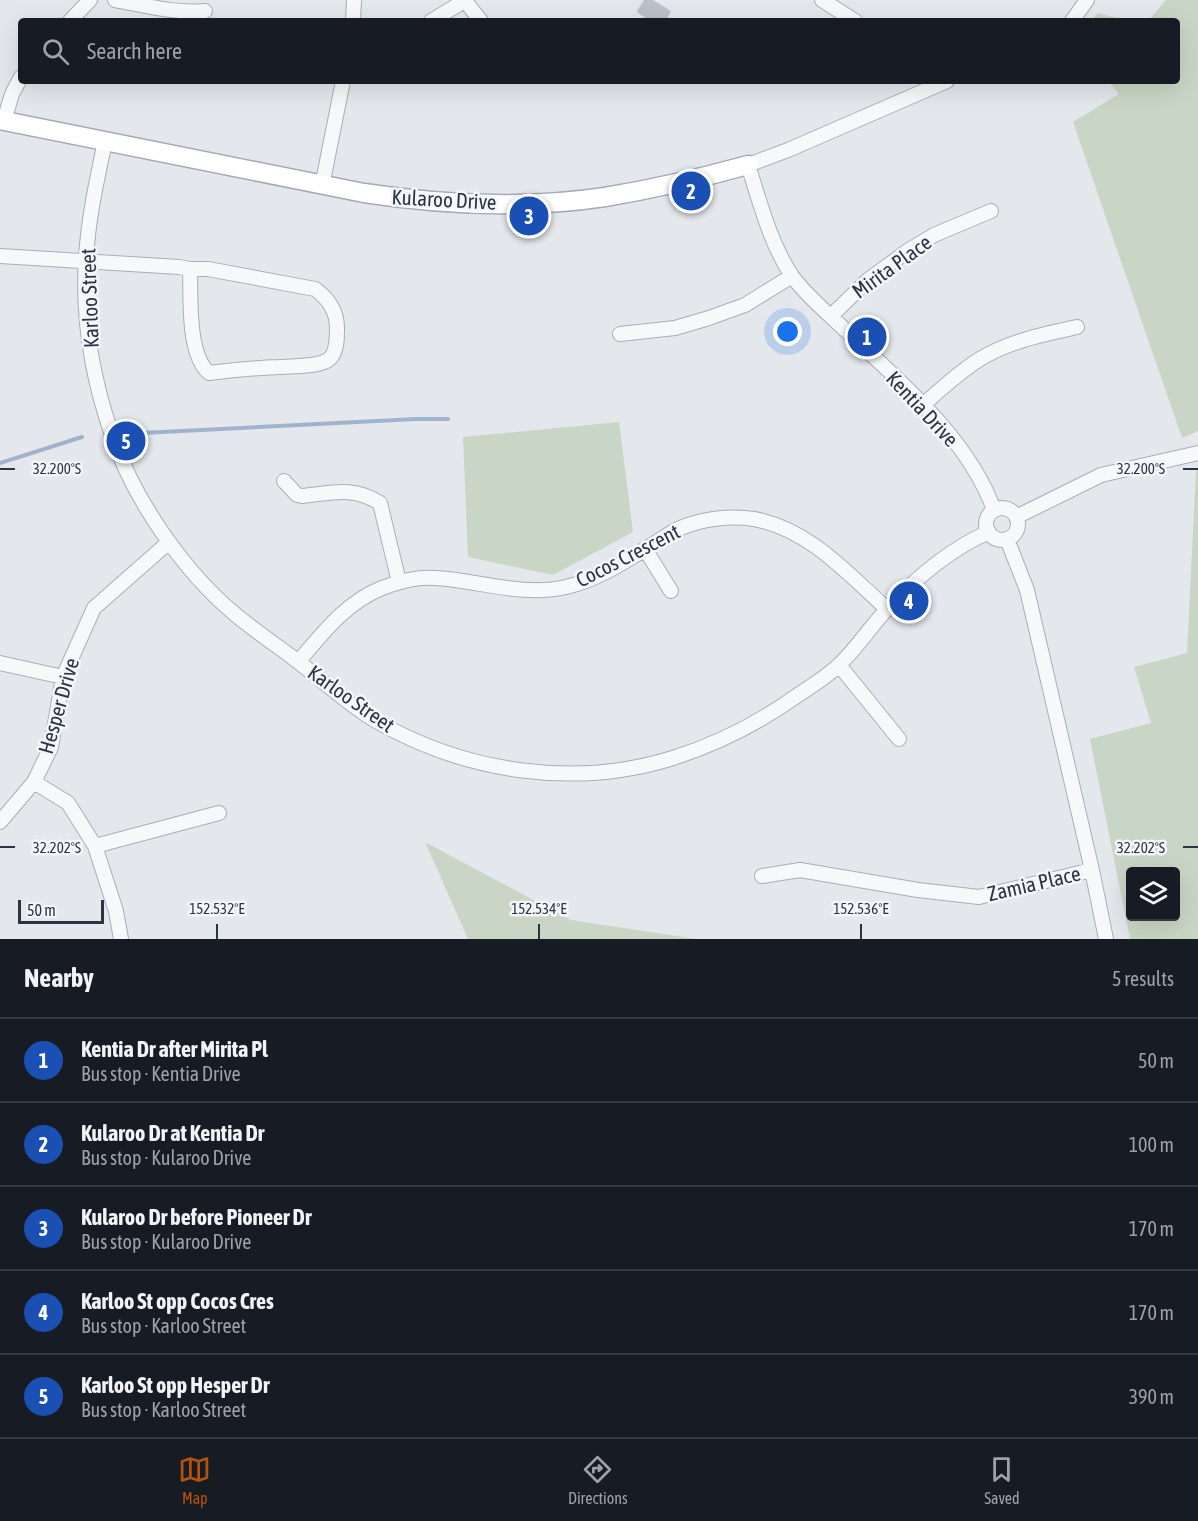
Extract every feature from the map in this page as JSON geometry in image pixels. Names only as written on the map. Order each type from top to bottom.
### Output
[{"type":"main road","name":"Kularoo Drive","points":[[2,120],[322,186],[406,200],[466,204],[532,203],[605,197],[696,179],[748,165]]},
{"type":"street","points":[[73,18],[90,0]]},
{"type":"street","points":[[115,0],[175,10],[205,11]]},
{"type":"street","points":[[353,18],[354,0]]},
{"type":"street","points":[[822,0],[850,18]]},
{"type":"street","points":[[1074,18],[1087,0]]},
{"type":"street","points":[[436,18],[466,1],[479,18]]},
{"type":"street","points":[[2,120],[18,83]]},
{"type":"street","points":[[322,186],[343,84]]},
{"type":"street","name":"Kularoo Drive","points":[[748,165],[788,150],[923,86]]},
{"type":"street","name":"Karloo Street","points":[[105,141],[92,206],[86,261],[87,314],[91,351],[105,415],[114,442],[142,500],[169,542],[205,585],[234,614],[341,697],[374,720],[406,737],[485,765],[530,772],[574,774],[606,772],[670,759],[742,731],[807,689],[838,665],[887,609],[939,561],[988,532]]},
{"type":"street","name":"Kentia Drive","points":[[748,165],[771,234],[792,276],[923,405],[974,468],[994,510]]},
{"type":"street","name":"Mirita Place","points":[[831,316],[868,280],[909,250],[934,235],[991,211]]},
{"type":"street","points":[[0,256],[208,269],[315,289],[331,304],[335,315],[336,348],[332,357],[324,362],[309,365],[209,373],[203,368],[193,340],[189,269]]},
{"type":"street","points":[[620,334],[675,328],[710,318],[745,305],[792,276]]},
{"type":"street","points":[[923,405],[982,357],[1035,336],[1077,327]]},
{"type":"street","points":[[1016,517],[1101,475],[1198,453]]},
{"type":"street","points":[[284,481],[297,495],[353,492],[368,495],[380,502],[399,582]]},
{"type":"street","points":[[1006,509],[1016,517],[1018,524],[1013,536],[1007,539],[997,539],[988,532],[986,520],[994,510],[1006,509]]},
{"type":"street","name":"Cocos Crescent","points":[[298,662],[336,618],[358,600],[399,582],[438,578],[533,591],[553,590],[584,582],[678,529],[708,520],[753,519],[776,524],[795,532],[816,545],[887,609]]},
{"type":"street","points":[[1007,539],[1027,590],[1106,939]]},
{"type":"street","name":"Hesper Drive","points":[[0,822],[34,782],[51,747],[63,677],[94,608],[169,542]]},
{"type":"street","points":[[645,549],[671,591]]},
{"type":"street","points":[[0,663],[63,677]]},
{"type":"street","points":[[838,665],[899,739]]},
{"type":"street","points":[[34,782],[68,803],[95,846],[116,911],[121,939]]},
{"type":"street","points":[[95,846],[219,813]]},
{"type":"street","name":"Zamia Place","points":[[762,876],[800,870],[918,890],[979,897],[1092,870]]},
{"type":"green space","points":[[1166,0],[1198,0],[1198,431],[1182,438],[1073,122],[1119,94],[1111,84],[1180,84],[1180,18],[1151,18]]},
{"type":"green space","points":[[1098,13],[1116,18],[1093,18]]},
{"type":"green space","points":[[619,422],[633,532],[553,575],[468,557],[463,437]]},
{"type":"green space","points":[[1198,470],[1198,939],[1130,939],[1126,921],[1180,921],[1180,867],[1126,867],[1126,919],[1090,739],[1151,723],[1134,667],[1187,653],[1196,471]]},
{"type":"green space","points":[[425,842],[571,920],[696,939],[468,939]]},
{"type":"building","points":[[644,0],[653,0],[671,11],[668,18],[646,18],[637,11]]},
{"type":"waterway","points":[[142,433],[448,419]]},
{"type":"waterway","points":[[0,463],[82,437]]},
{"type":"place","name":"Kularoo Dr at Kentia Dr","points":[[691,191]]},
{"type":"place","name":"Kularoo Dr before Pioneer Dr","points":[[529,216]]},
{"type":"place","name":"Kentia Dr after Mirita Pl","points":[[867,337]]},
{"type":"place","name":"Karloo St opp Hesper Dr","points":[[126,441]]},
{"type":"place","name":"Karloo St opp Cocos Cres","points":[[909,601]]}]
